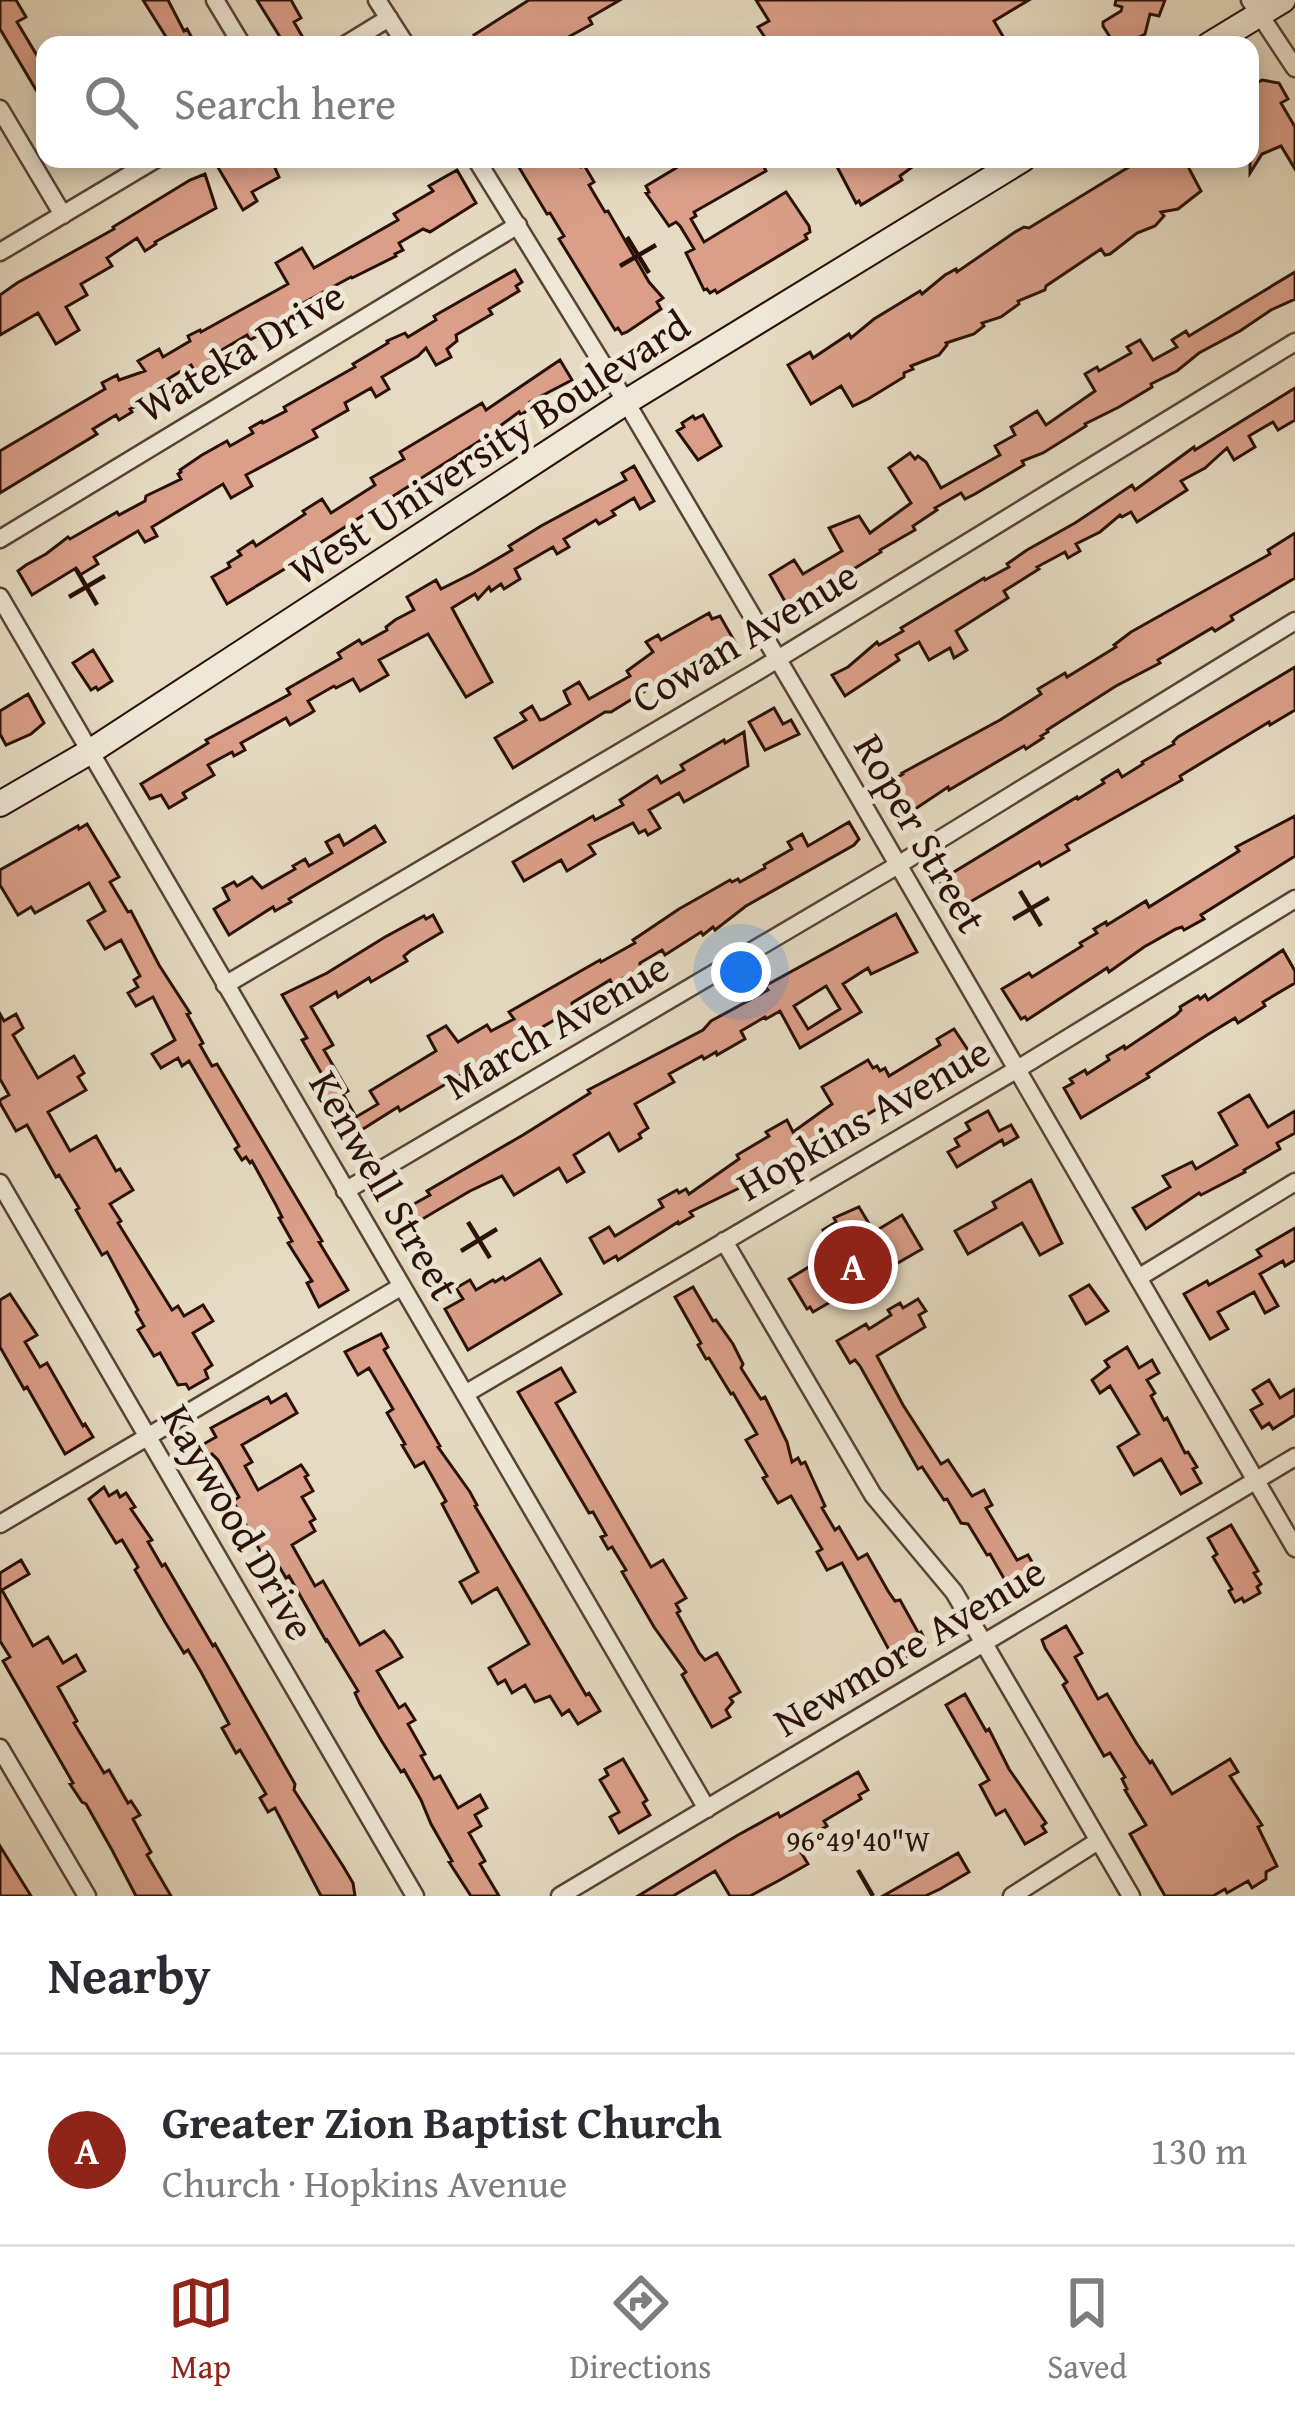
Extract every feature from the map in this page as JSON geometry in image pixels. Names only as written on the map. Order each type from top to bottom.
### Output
[{"type":"street","points":[[215,0],[237,36]]},
{"type":"street","points":[[377,0],[400,36]]},
{"type":"street","points":[[1220,36],[1255,7],[1283,0]]},
{"type":"street","points":[[1255,7],[1295,68]]},
{"type":"street","points":[[360,36],[389,18]]},
{"type":"street","points":[[0,110],[63,215]]},
{"type":"street","points":[[0,253],[141,168]]},
{"type":"street","name":"Roper Street","points":[[482,168],[626,402],[1295,1548]]},
{"type":"street","name":"West University Boulevard","points":[[0,805],[91,751],[626,402],[1008,168]]},
{"type":"street","name":"Wateka Drive","points":[[0,539],[518,225]]},
{"type":"street","name":"Cowan Avenue","points":[[225,985],[776,660],[1295,342]]},
{"type":"street","name":"Kenwell Street","points":[[0,597],[707,1809]]},
{"type":"street","name":"March Avenue","points":[[345,1191],[898,865],[1295,621]]},
{"type":"street","name":"Hopkins Avenue","points":[[465,1394],[1016,1070],[1295,899]]},
{"type":"street","points":[[1138,1278],[1295,1182]]},
{"type":"street","name":"Kaywood Drive","points":[[0,1183],[415,1896]]},
{"type":"street","points":[[724,1241],[873,1495],[938,1571],[984,1642],[1130,1896]]},
{"type":"street","points":[[0,1524],[402,1286]]},
{"type":"street","name":"Newmore Avenue","points":[[560,1896],[1295,1456]]},
{"type":"street","points":[[0,1748],[87,1896]]},
{"type":"street","points":[[1012,1896],[1098,1841]]},
{"type":"building","points":[[0,0],[16,0],[26,17],[17,22],[36,54],[36,90],[0,29]]},
{"type":"building","points":[[143,0],[168,0],[191,36],[166,36]]},
{"type":"building","points":[[257,0],[291,0],[301,18],[294,22],[302,36],[279,36]]},
{"type":"building","points":[[529,0],[620,0],[589,18],[592,24],[570,36],[474,35]]},
{"type":"building","points":[[756,0],[1029,0],[994,21],[1003,36],[764,36],[758,27],[769,21]]},
{"type":"building","points":[[1116,0],[1165,0],[1159,16],[1150,14],[1141,36],[1109,36],[1103,22],[1121,11]]},
{"type":"building","points":[[1259,82],[1279,83],[1288,99],[1281,103],[1295,127],[1295,169],[1281,146],[1259,159]]},
{"type":"building","points":[[218,168],[275,168],[279,177],[252,192],[257,201],[243,210]]},
{"type":"building","points":[[519,168],[586,168],[594,182],[589,185],[605,212],[663,298],[657,302],[661,309],[627,332],[615,330]]},
{"type":"building","points":[[676,168],[764,168],[694,212],[691,219],[704,242],[786,192],[810,232],[807,239],[710,293],[704,290],[686,253],[694,249],[676,222],[669,226],[646,186]]},
{"type":"building","points":[[838,168],[911,168],[900,176],[902,180],[861,205]]},
{"type":"building","points":[[1127,168],[1189,168],[1201,191],[1178,209],[1161,212],[1164,216],[1155,226],[1110,254],[1101,249],[1045,290],[982,323],[974,334],[946,343],[939,355],[911,366],[904,377],[868,399],[853,406],[841,386],[811,404],[788,365],[810,352],[813,358],[849,334],[851,338],[945,275]]},
{"type":"building","points":[[457,170],[476,203],[430,232],[423,229],[399,243],[403,250],[396,256],[292,309],[295,314],[250,340],[247,335],[220,351],[223,357],[196,373],[191,365],[168,379],[169,390],[130,409],[119,420],[116,415],[93,429],[97,434],[0,493],[0,451],[105,389],[102,383],[117,375],[119,380],[145,371],[138,361],[159,349],[163,357],[190,341],[188,336],[288,284],[276,263],[302,248],[314,268],[398,220],[394,214]]},
{"type":"building","points":[[205,174],[216,208],[145,251],[137,238],[107,258],[112,266],[81,284],[87,295],[66,307],[79,330],[56,344],[38,313],[0,335],[0,295]]},
{"type":"building","points":[[515,270],[522,282],[516,286],[519,291],[456,335],[457,341],[447,349],[451,357],[436,365],[426,348],[382,377],[389,389],[376,397],[371,388],[345,403],[348,410],[313,430],[317,437],[246,475],[252,486],[231,498],[223,484],[152,527],[157,536],[145,542],[138,531],[94,557],[98,564],[80,575],[76,568],[32,595],[18,571],[26,565],[68,537],[145,501],[146,496],[181,479],[180,470],[202,455],[253,433],[250,428],[286,411],[284,407],[355,367],[387,341],[405,333],[408,337],[436,320],[434,316]]},
{"type":"building","points":[[1295,272],[1295,299],[1199,353],[1152,387],[1022,461],[1024,465],[975,494],[965,499],[961,493],[935,508],[913,526],[915,530],[831,583],[804,592],[807,598],[796,605],[794,600],[787,605],[770,575],[794,560],[803,574],[842,551],[829,528],[859,516],[870,533],[911,503],[889,468],[910,453],[926,462],[941,488],[1000,455],[995,446],[1015,435],[1011,427],[1037,411],[1046,425],[1095,391],[1085,374],[1131,353],[1127,347],[1140,340],[1153,360],[1177,347],[1172,340],[1186,331],[1189,336]]},
{"type":"building","points":[[560,360],[572,380],[530,402],[533,406],[521,415],[519,412],[227,604],[212,577],[230,567],[228,563],[241,555],[238,551],[253,541],[256,546],[322,499],[331,513],[375,485],[371,478],[404,459],[400,452],[482,403],[486,410]]},
{"type":"building","points":[[1295,388],[1295,420],[1278,430],[1273,422],[1249,436],[1255,447],[1234,460],[1227,448],[1181,481],[1187,490],[1137,522],[1131,512],[1120,515],[1076,544],[1080,551],[1068,558],[1065,552],[1037,567],[1004,591],[1008,598],[956,631],[967,650],[954,658],[950,648],[929,660],[919,642],[845,696],[832,675],[877,642],[1009,567],[1027,550],[1132,485],[1135,490],[1194,447]]},
{"type":"building","points":[[703,415],[721,446],[698,460],[677,431],[693,416]]},
{"type":"building","points":[[634,466],[654,501],[640,509],[634,498],[612,511],[615,515],[564,539],[569,547],[557,554],[553,547],[515,569],[520,579],[504,589],[501,584],[491,591],[489,587],[478,599],[475,594],[452,608],[492,682],[466,697],[428,634],[379,660],[388,675],[360,691],[353,679],[334,686],[308,701],[311,713],[290,725],[286,718],[241,743],[245,750],[208,765],[214,775],[183,793],[186,798],[169,808],[161,795],[150,799],[141,784],[208,743],[206,740],[290,694],[287,689],[341,658],[338,653],[387,630],[414,610],[407,597],[436,580],[441,589],[473,573],[541,526],[626,480],[622,473]]},
{"type":"building","points":[[1295,533],[1295,578],[1231,616],[1233,620],[1215,631],[1212,628],[1116,686],[1026,749],[948,787],[906,815],[888,783],[1000,720],[1041,694],[1038,689],[1065,673],[1067,677],[1116,647],[1131,632],[1270,554],[1268,550]]},
{"type":"building","points":[[709,613],[712,619],[720,616],[735,642],[713,649],[513,768],[495,738],[526,720],[521,713],[532,706],[540,720],[544,719],[570,704],[564,691],[579,682],[589,699],[630,676],[627,671],[653,652],[646,642],[658,635],[661,640]]},
{"type":"building","points":[[93,650],[112,681],[98,690],[91,690],[73,663]]},
{"type":"building","points":[[1295,667],[1295,710],[1066,845],[1069,850],[956,910],[939,881],[1104,783],[1118,770],[1122,777],[1178,737]]},
{"type":"building","points":[[28,694],[44,723],[6,745],[0,734],[0,711]]},
{"type":"building","points":[[774,708],[783,724],[791,720],[799,734],[765,750],[749,722]]},
{"type":"building","points":[[744,732],[748,766],[684,802],[679,793],[649,810],[660,828],[648,835],[645,830],[639,833],[633,823],[589,845],[595,854],[567,871],[561,860],[524,881],[513,862],[593,816],[595,820],[623,805],[620,800],[657,776],[661,783],[684,770],[681,765]]},
{"type":"building","points":[[1295,816],[1295,856],[1201,915],[1204,919],[1184,930],[1176,929],[1027,1020],[1021,1019],[1002,989],[1029,973],[1032,977],[1082,946],[1097,933],[1094,929],[1146,901],[1149,907],[1239,851],[1236,847]]},
{"type":"building","points":[[849,822],[859,839],[854,845],[746,906],[715,930],[701,932],[665,955],[662,950],[640,963],[640,969],[612,984],[610,980],[572,1003],[573,1009],[344,1141],[314,1081],[323,1076],[302,1040],[307,1038],[282,995],[433,915],[442,932],[410,951],[404,956],[407,961],[311,1007],[333,1045],[324,1050],[348,1091],[343,1094],[356,1117],[378,1104],[370,1091],[436,1051],[428,1036],[446,1026],[458,1042],[487,1025],[491,1031],[514,1019],[509,1012],[635,943],[679,909],[730,880],[740,882],[765,868],[792,849],[788,842],[802,834],[808,846]]},
{"type":"building","points":[[87,824],[119,877],[110,882],[190,1013],[200,1045],[212,1066],[217,1064],[348,1290],[319,1307],[307,1283],[312,1281],[288,1243],[292,1241],[276,1205],[252,1161],[242,1160],[235,1149],[239,1146],[189,1061],[182,1066],[178,1058],[161,1068],[152,1054],[175,1040],[153,997],[136,1006],[128,993],[138,987],[134,980],[140,976],[121,940],[105,949],[88,921],[105,911],[89,883],[35,913],[31,907],[18,915],[0,885],[0,870]]},
{"type":"building","points":[[375,826],[385,842],[229,935],[214,909],[229,900],[223,888],[252,877],[262,888],[305,859],[309,866],[332,853],[326,842],[339,835],[344,845]]},
{"type":"building","points":[[896,914],[917,952],[871,974],[868,968],[843,984],[861,1012],[800,1048],[780,1011],[741,1031],[745,1039],[717,1055],[702,1056],[669,1074],[674,1082],[635,1104],[648,1128],[639,1134],[641,1138],[619,1151],[609,1133],[574,1155],[584,1172],[567,1182],[559,1168],[514,1195],[502,1176],[402,1231],[394,1215],[430,1195],[427,1191],[590,1093],[588,1090],[703,1030],[768,990],[765,986]],"holes":[[[826,986],[840,1009],[808,1029],[794,1006]]]},
{"type":"building","points":[[1283,950],[1295,971],[1295,983],[1081,1118],[1064,1088],[1073,1083],[1070,1079],[1109,1060],[1107,1056],[1125,1049],[1198,996],[1208,1000]]},
{"type":"building","points":[[0,1014],[4,1021],[16,1014],[23,1028],[13,1035],[38,1078],[74,1056],[84,1073],[78,1077],[86,1090],[48,1112],[70,1151],[96,1136],[116,1171],[120,1169],[133,1190],[110,1204],[172,1310],[178,1306],[184,1316],[203,1305],[213,1321],[193,1333],[212,1365],[205,1370],[208,1378],[189,1389],[186,1384],[178,1385],[160,1353],[154,1356],[138,1330],[144,1326],[138,1310],[107,1252],[102,1255],[27,1125],[16,1131],[0,1103],[9,1095],[0,1079]]},
{"type":"building","points":[[954,1029],[970,1053],[758,1179],[690,1212],[693,1216],[618,1260],[616,1256],[604,1263],[590,1238],[609,1227],[615,1236],[663,1207],[659,1200],[677,1190],[686,1189],[689,1194],[787,1120],[793,1132],[832,1104],[822,1087],[868,1060],[873,1068],[885,1068],[889,1076],[940,1045],[937,1039]]},
{"type":"building","points":[[1249,1095],[1268,1127],[1295,1111],[1295,1133],[1245,1172],[1199,1193],[1146,1229],[1133,1208],[1170,1187],[1163,1176],[1192,1162],[1196,1169],[1237,1145],[1219,1113]]},
{"type":"building","points":[[988,1111],[999,1131],[1011,1125],[1018,1137],[1004,1145],[1002,1140],[957,1167],[948,1152],[959,1146],[955,1139],[970,1130],[966,1123]]},
{"type":"building","points":[[1031,1180],[1062,1243],[1040,1255],[1022,1223],[968,1254],[955,1231],[996,1208],[993,1202]]},
{"type":"building","points":[[859,1207],[874,1232],[902,1215],[922,1249],[813,1312],[789,1279],[835,1251],[823,1230],[836,1222],[834,1218]]},
{"type":"building","points":[[1295,1228],[1295,1260],[1260,1274],[1278,1306],[1265,1313],[1254,1292],[1218,1312],[1228,1329],[1210,1339],[1184,1294],[1261,1256],[1257,1250]]},
{"type":"building","points":[[540,1259],[561,1294],[468,1350],[445,1309],[463,1299],[456,1288],[470,1280],[476,1290],[493,1280],[505,1280]]},
{"type":"building","points":[[1089,1285],[1108,1311],[1086,1324],[1070,1296]]},
{"type":"building","points":[[693,1287],[733,1344],[755,1390],[761,1399],[765,1397],[792,1462],[798,1458],[801,1464],[805,1462],[835,1530],[839,1527],[858,1559],[867,1554],[888,1591],[895,1601],[900,1600],[921,1632],[927,1644],[905,1659],[897,1645],[889,1650],[842,1563],[827,1570],[817,1552],[822,1549],[791,1496],[778,1503],[763,1478],[767,1476],[746,1440],[757,1434],[706,1359],[675,1297]]},
{"type":"building","points":[[10,1294],[37,1335],[25,1342],[40,1367],[47,1363],[93,1437],[65,1454],[0,1347],[0,1300]]},
{"type":"building","points":[[918,1299],[926,1311],[919,1315],[925,1327],[877,1356],[941,1464],[948,1460],[972,1496],[984,1490],[992,1505],[986,1508],[1017,1560],[1028,1555],[1041,1578],[1016,1595],[968,1524],[961,1523],[922,1467],[918,1469],[860,1366],[855,1360],[850,1363],[837,1341],[866,1324],[869,1329],[900,1303],[903,1308]]},
{"type":"building","points":[[381,1334],[388,1347],[384,1350],[438,1447],[470,1492],[586,1695],[600,1711],[578,1724],[569,1710],[562,1715],[550,1696],[535,1702],[525,1685],[512,1693],[505,1680],[498,1684],[489,1668],[529,1644],[497,1588],[472,1603],[460,1582],[478,1572],[442,1504],[446,1501],[424,1462],[415,1467],[402,1445],[387,1413],[393,1409],[369,1368],[358,1375],[345,1352]]},
{"type":"building","points":[[1127,1347],[1139,1368],[1152,1360],[1159,1373],[1147,1380],[1155,1393],[1151,1396],[1197,1467],[1193,1469],[1201,1483],[1181,1494],[1161,1459],[1134,1475],[1118,1447],[1139,1434],[1110,1386],[1100,1393],[1092,1380],[1109,1367],[1105,1361]]},
{"type":"building","points":[[561,1368],[575,1392],[556,1403],[651,1567],[663,1560],[686,1598],[676,1604],[677,1613],[699,1653],[705,1660],[717,1653],[740,1692],[730,1698],[733,1702],[726,1710],[730,1717],[712,1727],[682,1675],[686,1672],[654,1627],[622,1572],[626,1570],[601,1537],[606,1535],[593,1512],[589,1513],[518,1392]]},
{"type":"building","points":[[1269,1380],[1280,1398],[1295,1389],[1295,1415],[1273,1429],[1269,1423],[1262,1428],[1251,1410],[1262,1404],[1253,1390]]},
{"type":"building","points":[[286,1394],[297,1413],[242,1445],[252,1462],[245,1466],[258,1490],[301,1465],[308,1475],[313,1491],[302,1497],[315,1519],[310,1522],[315,1531],[292,1545],[315,1586],[323,1581],[360,1645],[384,1631],[402,1657],[377,1671],[399,1708],[405,1704],[415,1720],[408,1724],[425,1754],[421,1756],[434,1779],[440,1776],[458,1808],[480,1795],[487,1808],[475,1815],[481,1826],[469,1833],[499,1896],[471,1896],[404,1770],[401,1772],[360,1704],[358,1691],[289,1576],[273,1556],[265,1560],[233,1501],[239,1497],[218,1460],[202,1445],[216,1437],[211,1428],[268,1397],[271,1403]]},
{"type":"building","points":[[104,1487],[109,1496],[126,1493],[135,1507],[131,1509],[152,1540],[148,1542],[215,1644],[295,1784],[294,1790],[353,1883],[355,1896],[321,1896],[275,1808],[268,1812],[260,1798],[266,1794],[222,1728],[229,1724],[201,1672],[165,1622],[122,1540],[116,1543],[89,1499]]},
{"type":"building","points":[[1231,1525],[1261,1584],[1257,1587],[1260,1593],[1244,1602],[1242,1598],[1235,1602],[1208,1538]]},
{"type":"building","points":[[21,1560],[29,1574],[2,1590],[33,1646],[48,1637],[63,1663],[76,1655],[85,1671],[58,1687],[104,1773],[109,1770],[140,1815],[133,1819],[171,1896],[136,1896],[3,1661],[10,1657],[0,1641],[0,1573]]},
{"type":"building","points":[[1066,1626],[1082,1653],[1075,1657],[1098,1699],[1107,1694],[1172,1794],[1230,1759],[1238,1772],[1230,1776],[1262,1825],[1258,1827],[1277,1866],[1266,1872],[1266,1879],[1252,1888],[1248,1881],[1213,1896],[1165,1896],[1130,1834],[1146,1825],[1125,1790],[1125,1777],[1110,1753],[1104,1756],[1042,1640]]},
{"type":"building","points":[[965,1694],[1046,1823],[1042,1826],[1046,1832],[1025,1844],[1005,1810],[996,1815],[980,1785],[989,1780],[946,1705]]},
{"type":"building","points":[[623,1759],[647,1800],[643,1803],[650,1815],[619,1833],[610,1817],[619,1812],[600,1780],[608,1775],[605,1769]]},
{"type":"building","points":[[858,1772],[868,1790],[824,1821],[827,1826],[796,1844],[808,1864],[778,1881],[750,1896],[730,1896],[715,1871],[673,1896],[638,1896],[738,1835]]},
{"type":"building","points":[[0,1846],[31,1896],[0,1896]]},
{"type":"building","points":[[958,1853],[969,1872],[940,1889],[925,1896],[883,1896]]},
{"type":"place","name":"Greater Zion Baptist Church","points":[[853,1265]]}]
